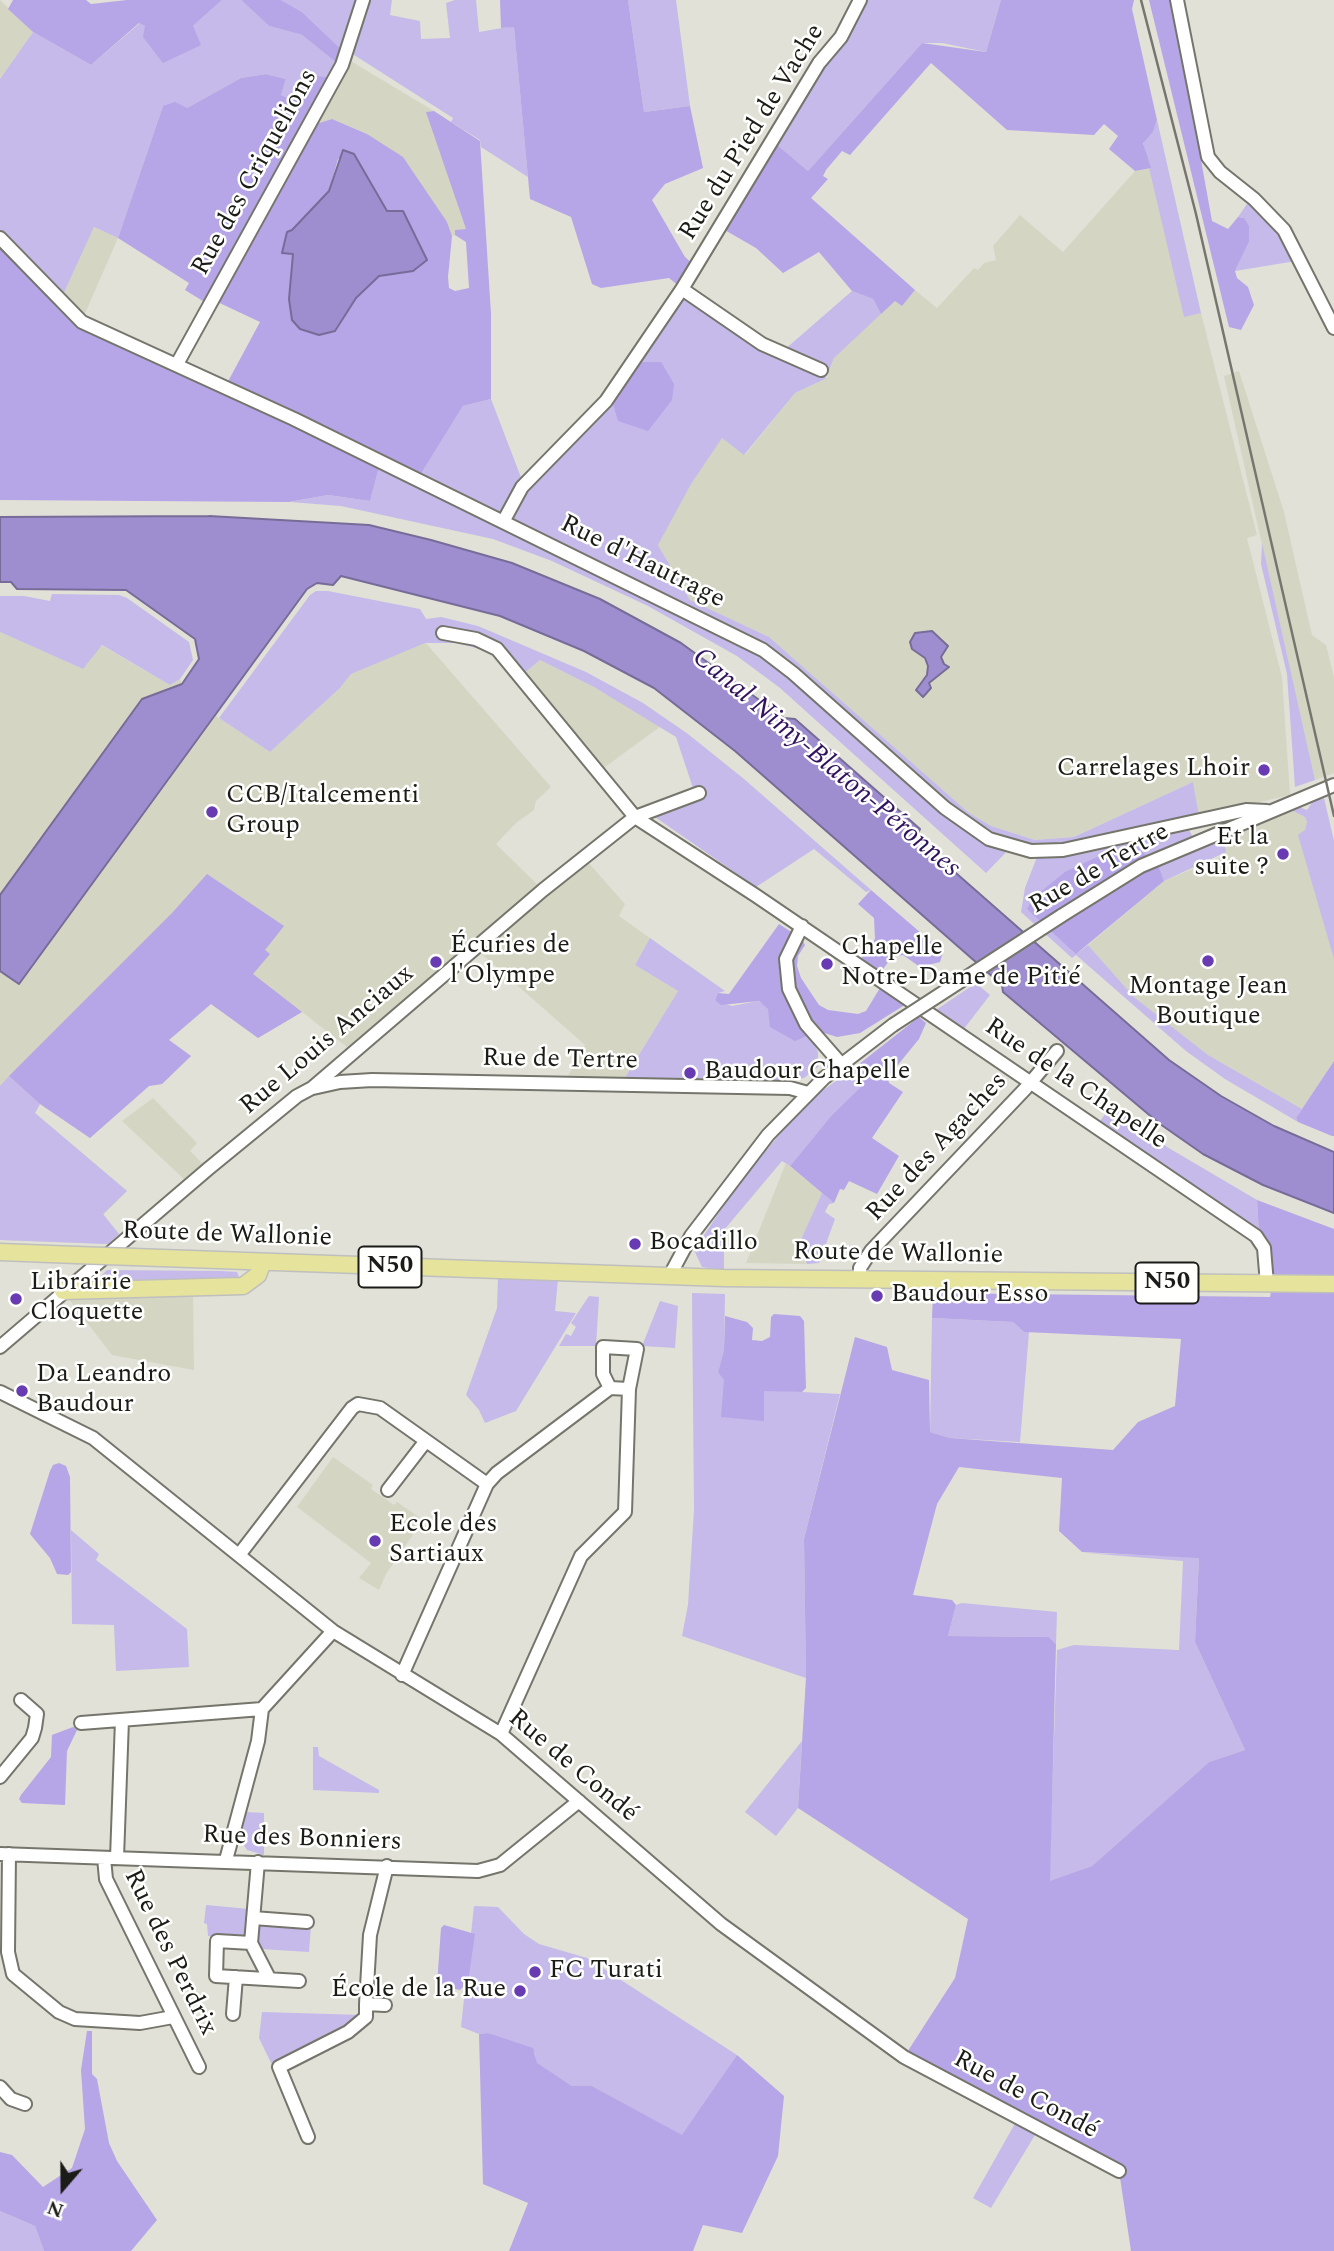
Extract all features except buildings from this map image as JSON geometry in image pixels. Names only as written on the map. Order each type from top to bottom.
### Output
[{"type":"main road","name":"Route de Wallonie","points":[[0,1252],[669,1277],[1334,1284]]},
{"type":"main road","points":[[63,1291],[243,1286],[258,1275],[263,1262]]},
{"type":"street","name":"Rue des Criquelions","points":[[177,364],[342,65],[363,0]]},
{"type":"street","name":"Rue du Pied de Vache","points":[[503,522],[522,487],[606,401],[682,289],[819,63],[841,37],[860,0]]},
{"type":"street","points":[[1177,0],[1208,157],[1220,172],[1254,199],[1284,230],[1334,328]]},
{"type":"street","name":"Rue d'Hautrage","points":[[0,238],[82,322],[177,364],[763,650],[793,673],[945,808],[989,839],[1031,851],[1050,852],[1246,810],[1267,811]]},
{"type":"street","points":[[682,289],[762,344],[821,370]]},
{"type":"street","name":"Rue de la Chapelle","points":[[443,633],[476,639],[497,649],[635,817],[802,926],[1255,1237],[1264,1248],[1267,1284]]},
{"type":"street","name":"Rue de Tertre","points":[[669,1277],[680,1253],[741,1168],[808,1093],[893,1025],[1141,866],[1267,811],[1331,787]]},
{"type":"street","name":"Rue Louis Anciaux","points":[[0,1347],[277,1112],[312,1088],[534,897],[635,817],[699,793]]},
{"type":"street","points":[[1186,823],[1196,824],[1208,836],[1213,823],[1206,819]]},
{"type":"street","points":[[802,926],[786,959],[789,989],[806,1024],[841,1064]]},
{"type":"street","name":"Rue des Agaches","points":[[860,1280],[860,1268],[870,1251],[1031,1082],[1057,1051]]},
{"type":"street","name":"Rue de Tertre","points":[[312,1088],[340,1082],[372,1080],[790,1088],[808,1093]]},
{"type":"street","points":[[501,1734],[581,1556],[625,1512],[629,1389],[637,1349],[603,1347],[603,1374],[610,1388]]},
{"type":"street","points":[[402,1675],[487,1484],[497,1473],[610,1388],[629,1389]]},
{"type":"street","name":"Rue de Condé","points":[[0,1392],[93,1438],[333,1631],[501,1734],[721,1924],[904,2057],[1017,2120],[1119,2171]]},
{"type":"street","points":[[239,1555],[352,1408],[373,1404],[487,1484]]},
{"type":"street","points":[[388,1490],[425,1441]]},
{"type":"street","points":[[226,1860],[258,1741],[262,1709],[333,1631]]},
{"type":"street","points":[[0,1777],[32,1738],[36,1724],[37,1714],[21,1700]]},
{"type":"street","points":[[82,1723],[262,1709]]},
{"type":"street","name":"Rue des Perdrix","points":[[117,1858],[122,1720]]},
{"type":"street","name":"Rue des Bonniers","points":[[5,1854],[490,1869],[500,1865],[579,1801]]},
{"type":"street","points":[[5,1854],[8,1952],[13,1974],[59,2012],[75,2019],[140,2023],[173,2017]]},
{"type":"street","name":"Rue des Perdrix","points":[[104,1858],[106,1879],[199,2067]]},
{"type":"street","points":[[258,1861],[251,1943],[269,1978]]},
{"type":"street","points":[[308,2137],[279,2067],[348,2032],[366,2018],[370,1935],[387,1866]]},
{"type":"street","points":[[253,1918],[307,1922]]},
{"type":"street","points":[[251,1943],[217,1941],[216,1976],[299,1981]]},
{"type":"street","points":[[233,2014],[236,1977]]},
{"type":"street","points":[[366,2004],[385,2005]]},
{"type":"street","points":[[0,2087],[11,2099],[25,2105]]},
{"type":"shaded area","points":[[0,0],[33,32],[0,79]]},
{"type":"shaded area","points":[[13,0],[86,0],[91,4],[127,0],[222,0],[193,26],[201,45],[163,63],[143,37],[145,26],[139,23],[91,65],[33,32],[8,9]]},
{"type":"shaded area","points":[[222,0],[241,0],[269,26],[302,35],[338,64],[331,78],[293,100],[281,95],[286,79],[266,74],[241,78],[187,108],[163,106],[118,238],[94,227],[62,297],[0,233],[0,79],[33,32],[91,65],[140,23],[145,26],[193,26]]},
{"type":"shaded area","points":[[241,0],[281,0],[302,12],[343,51],[338,64],[302,35],[269,26]]},
{"type":"shaded area","points":[[281,0],[359,0],[343,51],[302,12]]},
{"type":"shaded area","points":[[367,0],[392,0],[390,15],[420,21],[421,39],[450,38],[446,3],[455,0],[476,0],[479,32],[514,26],[528,177],[481,147],[480,140],[451,122],[453,118],[351,53]]},
{"type":"shaded area","points":[[500,0],[628,0],[644,112],[690,106],[703,168],[665,184],[652,200],[685,257],[693,264],[679,286],[669,278],[601,288],[592,284],[571,217],[530,199],[514,27],[501,28]]},
{"type":"shaded area","points":[[628,0],[676,0],[690,106],[644,112]]},
{"type":"shaded area","points":[[867,0],[1001,0],[986,52],[942,43],[922,43],[808,171],[775,143]]},
{"type":"shaded area","points":[[1001,0],[1134,0],[1132,9],[1157,120],[1153,132],[1143,143],[1151,168],[1135,171],[1109,149],[1118,136],[1104,124],[1094,135],[1007,130],[931,63],[850,155],[842,151],[823,176],[828,179],[811,198],[915,290],[902,306],[895,301],[881,314],[873,299],[852,291],[819,252],[783,273],[756,248],[723,229],[775,143],[808,171],[922,43],[986,52]]},
{"type":"shaded area","points":[[1149,0],[1172,0],[1212,221],[1228,229],[1238,217],[1244,218],[1249,226],[1249,242],[1235,271],[1237,278],[1248,287],[1254,305],[1241,330],[1229,327]]},
{"type":"shaded area","points":[[349,60],[434,111],[427,112],[466,229],[455,230],[455,235],[452,236],[447,222],[367,134],[332,119],[316,124]]},
{"type":"shaded area","points":[[266,74],[286,79],[281,95],[293,100],[303,74],[331,78],[316,124],[332,119],[367,134],[403,157],[447,222],[452,236],[449,288],[455,291],[469,288],[466,242],[455,235],[455,230],[466,229],[426,112],[434,111],[480,141],[491,314],[491,399],[463,406],[418,478],[381,460],[370,501],[328,495],[289,502],[0,500],[0,238],[75,316],[225,387],[260,322],[209,298],[206,303],[185,290],[189,283],[118,238],[163,106],[175,102],[187,108],[241,78]],"holes":[[[354,154],[387,211],[413,271],[379,276],[356,298],[336,331],[293,265],[293,254],[282,252],[287,232],[329,191],[338,159]]]},
{"type":"shaded area","points":[[1157,120],[1201,313],[1184,317],[1143,142],[1153,132]]},
{"type":"shaded area","points":[[1151,168],[1184,316],[1201,313],[1257,535],[1247,538],[1282,677],[1290,795],[1199,816],[1193,782],[1074,837],[1035,840],[991,826],[969,813],[769,637],[690,600],[658,545],[688,488],[722,437],[745,455],[795,393],[827,378],[834,358],[895,300],[902,306],[915,290],[937,308],[974,268],[978,270],[984,263],[996,260],[993,246],[1020,215],[1063,252],[1135,171]]},
{"type":"shaded area","points":[[1249,201],[1276,227],[1296,261],[1235,271],[1249,242],[1244,218],[1238,217]]},
{"type":"shaded area","points":[[94,227],[118,238],[83,318],[62,297]]},
{"type":"shaded area","points":[[852,291],[873,299],[881,314],[834,358],[829,371],[783,351]]},
{"type":"shaded area","points":[[682,294],[769,352],[827,378],[795,393],[744,455],[722,438],[691,484],[658,545],[690,600],[769,637],[969,813],[991,826],[1035,840],[1074,837],[1193,782],[1199,816],[1057,847],[1011,847],[986,873],[780,688],[737,656],[648,606],[552,561],[493,539],[341,506],[290,502],[328,495],[370,501],[381,460],[418,477],[463,406],[491,399],[522,480],[524,493],[592,423]]},
{"type":"shaded area","points":[[637,362],[661,362],[674,384],[672,400],[648,431],[618,421],[612,400]]},
{"type":"shaded area","points":[[1239,371],[1284,512],[1312,635],[1326,645],[1334,677],[1334,773],[1315,780],[1224,376]]},
{"type":"shaded area","points":[[1262,543],[1315,780],[1295,787],[1287,674],[1261,564]]},
{"type":"shaded area","points":[[316,591],[420,609],[426,619],[441,617],[478,626],[586,672],[643,703],[688,734],[744,779],[871,890],[866,892],[814,849],[756,887],[655,817],[707,794],[704,788],[694,791],[676,737],[594,687],[540,660],[522,675],[492,652],[456,643],[425,643],[351,674],[340,688],[270,752],[219,718],[310,595]]},
{"type":"shaded area","points":[[52,594],[119,595],[127,598],[189,642],[193,660],[180,679],[170,685],[102,645],[83,669],[0,632],[0,596],[24,596],[50,601]]},
{"type":"shaded area","points":[[0,632],[83,669],[101,645],[170,685],[180,679],[182,684],[142,699],[0,895]]},
{"type":"shaded area","points":[[425,642],[551,787],[536,801],[534,810],[516,823],[496,844],[543,890],[352,1051],[302,1012],[258,1038],[211,1004],[169,1040],[191,1056],[162,1084],[149,1086],[90,1138],[40,1104],[35,1113],[127,1191],[103,1215],[119,1234],[108,1244],[0,1240],[0,971],[19,984],[216,716],[270,752],[340,688],[351,674]]},
{"type":"shaded area","points":[[540,660],[594,687],[661,726],[601,770],[522,675]]},
{"type":"shaded area","points":[[1324,798],[1334,841],[1334,959],[1298,835],[1305,830],[1307,822],[1305,817],[1291,810],[1299,807],[1307,810],[1313,801]]},
{"type":"shaded area","points":[[1291,810],[1305,817],[1307,822],[1305,830],[1334,959],[1334,1061],[1302,1109],[1208,1055],[1134,997],[1088,945],[1164,881],[1221,857],[1227,846],[1224,838]]},
{"type":"shaded area","points":[[1183,829],[1189,830],[1199,848],[1224,838],[1226,852],[1164,881],[1158,868],[1076,954],[1088,945],[1134,997],[1208,1055],[1302,1109],[1296,1118],[1298,1122],[1225,1079],[1186,1051],[1076,955],[1072,958],[1021,912],[1025,888],[1037,857],[1065,856]]},
{"type":"shaded area","points":[[1136,846],[1159,868],[1164,881],[1076,954],[1027,909],[1033,898],[1065,872],[1110,851]]},
{"type":"shaded area","points":[[586,860],[625,904],[619,916],[650,938],[635,965],[678,991],[623,1081],[566,1080],[585,1045],[477,950]]},
{"type":"shaded area","points":[[207,874],[284,926],[265,950],[270,954],[253,974],[302,1012],[258,1038],[211,1004],[169,1040],[191,1056],[162,1084],[149,1086],[90,1138],[40,1104],[9,1076],[172,913]]},
{"type":"shaded area","points":[[871,890],[943,952],[940,962],[920,967],[903,955],[892,957],[880,973],[861,959],[875,939],[874,918],[858,904]]},
{"type":"shaded area","points":[[779,924],[802,939],[805,945],[798,956],[797,966],[801,978],[819,1005],[828,1010],[858,1014],[866,1011],[883,983],[911,1001],[860,1033],[837,1037],[818,1031],[795,1041],[770,1027],[768,1009],[759,1001],[721,1005],[715,1000],[718,993],[729,994]]},
{"type":"shaded area","points":[[650,938],[725,991],[718,993],[715,1000],[732,1006],[758,1001],[809,1033],[818,1052],[818,1067],[804,1078],[783,1082],[623,1081],[678,991],[635,965]]},
{"type":"shaded area","points":[[976,983],[990,995],[963,1030],[936,1010]]},
{"type":"shaded area","points":[[919,1017],[926,1023],[919,1039],[888,1077],[889,1083],[903,1092],[872,1138],[899,1156],[877,1194],[849,1181],[844,1190],[840,1189],[834,1203],[790,1166],[831,1116],[861,1087],[854,1068]]},
{"type":"shaded area","points":[[1334,1061],[1332,1136],[1298,1122],[1296,1118]]},
{"type":"shaded area","points":[[854,1068],[862,1087],[831,1116],[790,1166],[782,1161],[724,1230],[724,1270],[702,1267],[694,1250],[741,1180],[808,1101]]},
{"type":"shaded area","points":[[9,1076],[40,1104],[35,1113],[127,1191],[103,1214],[119,1234],[108,1244],[0,1240],[0,1086]]},
{"type":"shaded area","points":[[153,1098],[197,1143],[190,1151],[208,1169],[186,1181],[122,1121]]},
{"type":"shaded area","points":[[1113,1103],[1167,1147],[1257,1200],[1259,1234],[1098,1124]]},
{"type":"shaded area","points":[[786,1163],[822,1193],[798,1246],[802,1260],[807,1264],[746,1263]]},
{"type":"shaded area","points":[[822,1193],[834,1203],[829,1204],[825,1212],[835,1219],[819,1263],[807,1264],[798,1246]]},
{"type":"shaded area","points":[[1257,1200],[1334,1229],[1334,2251],[1131,2251],[1119,2171],[904,2057],[955,1978],[968,1919],[798,1808],[806,1678],[804,1539],[855,1337],[887,1347],[892,1370],[929,1380],[930,1432],[950,1438],[1113,1450],[1138,1422],[1175,1406],[1181,1339],[1024,1332],[1013,1322],[932,1318],[933,1293],[1270,1297],[1274,1279],[1270,1248],[1259,1234]],"holes":[[[959,1467],[1062,1478],[1059,1531],[1082,1552],[1199,1558],[1195,1642],[1245,1750],[1209,1762],[1092,1866],[1050,1881],[1056,1644],[1049,1637],[948,1636],[956,1605],[952,1600],[913,1595],[937,1504]]]},
{"type":"shaded area","points":[[107,1270],[221,1271],[237,1272],[239,1277],[98,1285],[99,1278]]},
{"type":"shaded area","points":[[498,1277],[558,1279],[555,1311],[576,1313],[516,1411],[485,1423],[479,1410],[466,1395],[497,1308]]},
{"type":"shaded area","points":[[193,1291],[194,1370],[112,1355],[65,1294]]},
{"type":"shaded area","points":[[692,1293],[725,1294],[724,1350],[718,1372],[764,1390],[840,1394],[804,1539],[806,1678],[682,1636],[688,1605],[694,1510]]},
{"type":"shaded area","points":[[589,1296],[599,1297],[596,1346],[559,1346],[566,1334],[571,1336],[576,1327],[571,1323]]},
{"type":"shaded area","points":[[660,1301],[678,1306],[675,1348],[642,1346]]},
{"type":"shaded area","points":[[774,1314],[800,1316],[804,1321],[806,1388],[802,1392],[764,1391],[764,1421],[721,1417],[724,1380],[718,1372],[724,1350],[725,1316],[747,1322],[753,1328],[752,1340],[762,1341],[770,1337],[771,1317]]},
{"type":"shaded area","points":[[932,1318],[1013,1322],[1024,1332],[1029,1332],[1020,1442],[950,1438],[930,1432]]},
{"type":"shaded area","name":"Ecole des Sartiaux","points":[[333,1457],[373,1485],[371,1489],[394,1505],[397,1502],[423,1520],[386,1574],[379,1590],[359,1578],[371,1563],[297,1507]]},
{"type":"shaded area","points":[[59,1463],[66,1466],[70,1477],[71,1572],[68,1575],[57,1574],[50,1558],[30,1534],[50,1471],[53,1465]]},
{"type":"shaded area","points":[[71,1530],[99,1554],[96,1560],[187,1629],[189,1667],[116,1671],[114,1625],[72,1624]]},
{"type":"shaded area","points":[[1086,1553],[1199,1557],[1195,1642],[1245,1750],[1209,1762],[1092,1866],[1049,1882],[1057,1650],[1074,1645],[1179,1650],[1183,1561]]},
{"type":"shaded area","points":[[962,1603],[1057,1612],[1056,1644],[1049,1637],[948,1636],[956,1605]]},
{"type":"shaded area","points":[[73,1727],[77,1730],[67,1751],[65,1805],[22,1803],[19,1799],[21,1795],[51,1757],[52,1735]]},
{"type":"shaded area","points":[[802,1741],[798,1808],[776,1836],[745,1812]]},
{"type":"shaded area","points":[[313,1747],[318,1747],[319,1756],[379,1790],[379,1793],[313,1790]]},
{"type":"shaded area","points":[[246,1812],[264,1813],[264,1855],[247,1850],[240,1839]]},
{"type":"shaded area","points":[[206,1905],[249,1909],[245,1940],[208,1936],[207,1924],[204,1923]]},
{"type":"shaded area","points":[[474,1906],[498,1907],[524,1934],[539,1944],[587,1958],[737,2055],[683,2136],[592,2086],[572,2086],[536,2063],[535,2053],[488,2033],[479,2034],[461,2027]]},
{"type":"shaded area","points":[[257,1924],[311,1925],[309,1952],[261,1949],[256,1944]]},
{"type":"shaded area","points":[[444,1925],[475,1934],[468,1982],[460,1990],[437,1985],[441,1928]]},
{"type":"shaded area","points":[[262,2012],[363,2015],[347,2030],[273,2067],[259,2038]]},
{"type":"shaded area","points":[[87,2031],[92,2031],[92,2074],[97,2079],[109,2143],[117,2161],[157,2220],[131,2251],[44,2251],[35,2226],[0,2211],[0,2152],[12,2155],[43,2187],[72,2168],[85,2129],[81,2070]]},
{"type":"shaded area","points":[[488,2033],[533,2048],[537,2063],[572,2086],[592,2086],[682,2135],[737,2055],[784,2096],[778,2156],[742,2233],[703,2225],[693,2251],[509,2251],[528,2203],[483,2184],[479,2034]]},
{"type":"shaded area","points":[[1017,2120],[1038,2130],[991,2208],[973,2198]]},
{"type":"shaded area","points":[[0,2211],[35,2226],[44,2251],[0,2251]]},
{"type":"water","points":[[343,150],[354,154],[387,211],[403,211],[427,260],[413,271],[379,276],[356,298],[335,331],[319,335],[300,329],[292,320],[289,299],[293,254],[282,253],[287,232],[329,191]]},
{"type":"water","name":"Canal Nimy-Blaton-Péronnes","points":[[209,516],[369,525],[431,540],[512,563],[600,599],[681,643],[784,718],[795,719],[920,829],[916,838],[1169,1060],[1221,1096],[1274,1126],[1334,1152],[1334,1213],[1263,1185],[1203,1154],[1160,1124],[1003,992],[1002,985],[735,751],[654,688],[584,651],[500,616],[341,576],[333,585],[317,583],[307,589],[19,984],[0,971],[0,895],[142,699],[182,684],[199,659],[195,639],[126,590],[17,589],[11,582],[0,582],[0,517]]},
{"type":"water","points":[[932,631],[948,646],[941,657],[949,667],[929,683],[931,688],[923,697],[916,690],[927,675],[928,666],[925,658],[912,649],[910,642],[915,633]]},
{"type":"railway","points":[[1141,0],[1196,214],[1334,816]]},
{"type":"place","name":"Carrelages Lhoir","points":[[1264,770]]},
{"type":"place","name":"CCB/Italcementi Group","points":[[212,812]]},
{"type":"place","name":"Et la suite ?","points":[[1283,854]]},
{"type":"place","name":"Montage Jean Boutique","points":[[1208,961]]},
{"type":"place","name":"Écuries de l'Olympe","points":[[436,962]]},
{"type":"place","name":"Chapelle Notre-Dame de Pitié","points":[[827,964]]},
{"type":"place","name":"Baudour Chapelle","points":[[690,1073]]},
{"type":"place","name":"Bocadillo","points":[[635,1244]]},
{"type":"place","name":"Baudour Esso","points":[[877,1296]]},
{"type":"place","name":"Librairie Cloquette","points":[[16,1299]]},
{"type":"place","name":"Da Leandro Baudour","points":[[22,1391]]},
{"type":"place","name":"Ecole des Sartiaux","points":[[375,1541]]},
{"type":"place","name":"FC Turati","points":[[535,1972]]},
{"type":"place","name":"École de la Rue","points":[[520,1991]]}]
